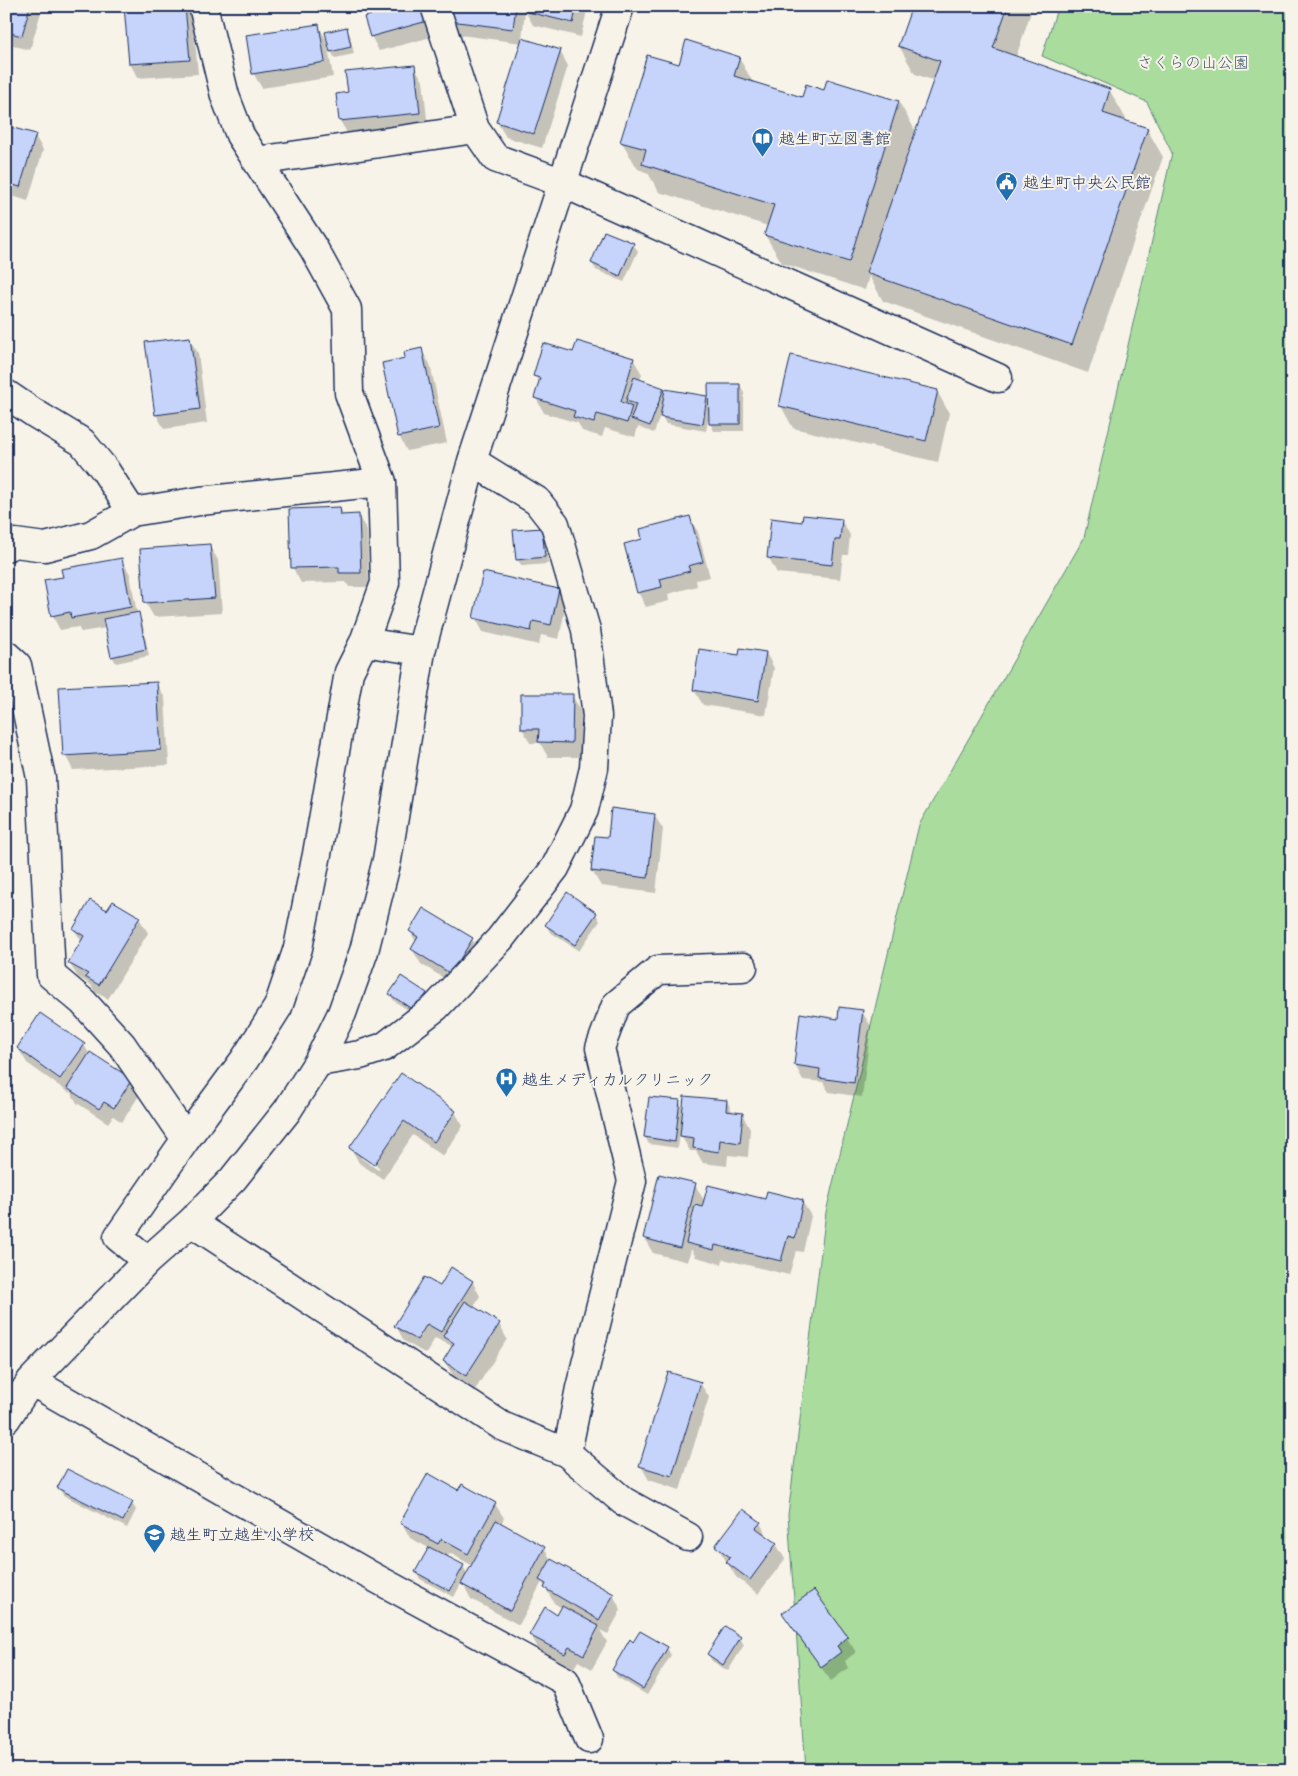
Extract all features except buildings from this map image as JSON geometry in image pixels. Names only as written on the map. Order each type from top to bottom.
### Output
[{"type":"street","points":[[146,1261],[118,1237],[186,1139],[245,1059],[278,1007],[298,948],[317,854],[349,672],[364,642],[385,583],[382,482],[349,393],[347,309],[314,249],[240,135],[224,96],[203,6]]},
{"type":"street","points":[[435,6],[475,130],[495,158],[563,183],[998,378]]},
{"type":"street","points":[[6,1419],[31,1381],[146,1261],[192,1222],[233,1179],[288,1111],[318,1062],[342,1013],[364,951],[388,860],[420,651],[472,461],[620,6]]},
{"type":"street","points":[[257,161],[475,130]]},
{"type":"street","points":[[6,394],[82,442],[105,470],[132,512]]},
{"type":"street","points":[[318,1062],[360,1055],[384,1047],[436,1007],[500,939],[555,868],[584,810],[594,768],[597,716],[586,630],[555,524],[537,501],[472,461]]},
{"type":"street","points":[[6,547],[14,543],[45,547],[91,535],[132,512],[200,501],[382,482]]},
{"type":"street","points":[[364,642],[420,651]]},
{"type":"street","points":[[6,655],[17,665],[41,778],[51,975],[83,1002],[122,1045],[186,1139]]},
{"type":"street","points":[[567,1453],[580,1388],[632,1181],[600,1048],[616,1005],[658,970],[742,967]]},
{"type":"street","points":[[192,1222],[502,1426],[567,1453],[623,1501],[688,1537]]},
{"type":"street","points":[[31,1381],[368,1574],[564,1681],[589,1739]]},
{"type":"green space","name":"さくらの山公園","points":[[1048,6],[1292,6],[1292,1770],[806,1770],[788,1515],[826,1212],[919,825],[1084,538],[1172,153],[1147,102],[1042,56],[1056,12]]},
{"type":"place","name":"越生町立図書館","points":[[763,157]]},
{"type":"place","name":"越生町中央公民館","points":[[1007,201]]},
{"type":"place","name":"越生メディカルクリニック","points":[[506,1098]]},
{"type":"place","name":"越生町立越生小学校","points":[[154,1553]]}]
